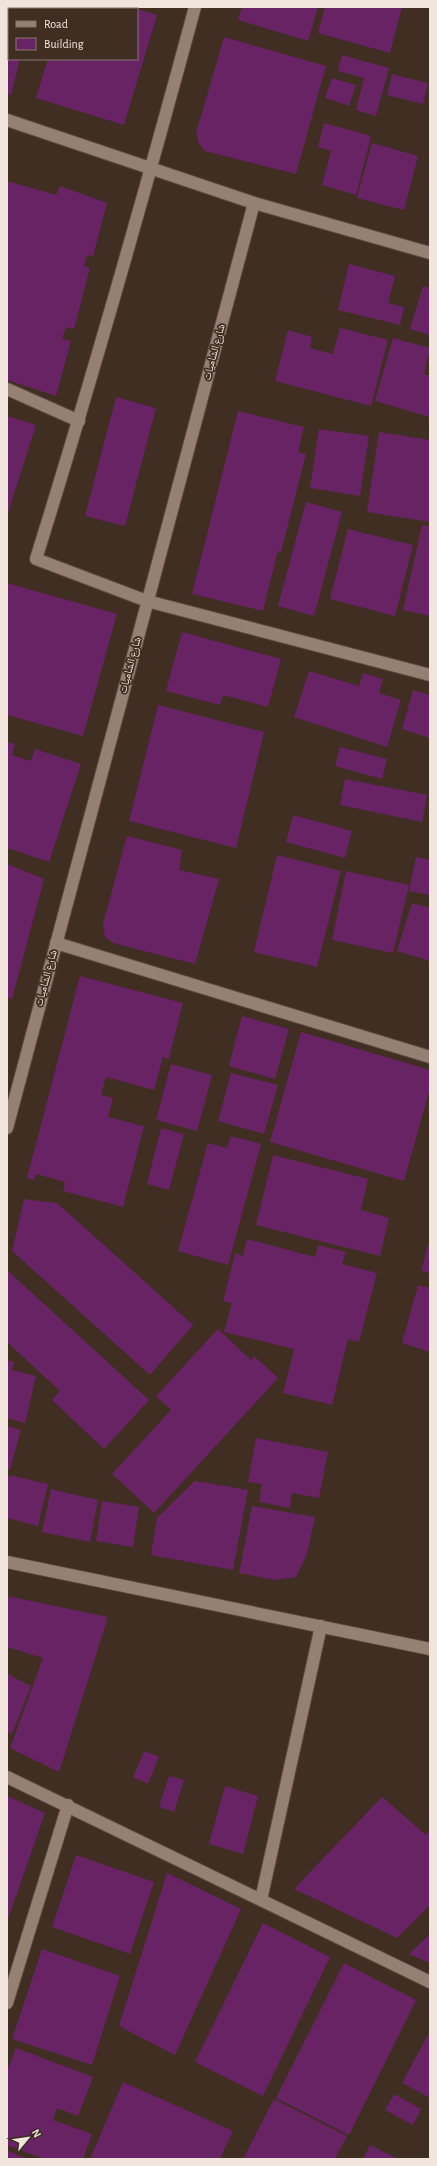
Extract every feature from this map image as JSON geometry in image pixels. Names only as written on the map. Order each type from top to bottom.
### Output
[{"type":"street","points":[[195,7],[152,168],[79,421],[36,559],[147,601],[430,675]]},
{"type":"street","points":[[7,120],[254,202],[430,253]]},
{"type":"street","name":"شارع الشاميات","points":[[7,1128],[254,202]]},
{"type":"street","points":[[7,389],[79,421]]},
{"type":"street","points":[[56,943],[430,1058]]},
{"type":"street","points":[[7,1562],[430,1649]]},
{"type":"street","points":[[261,1900],[321,1626]]},
{"type":"street","points":[[7,1777],[430,1982]]},
{"type":"street","points":[[7,2003],[68,1806]]},
{"type":"building","points":[[7,7],[34,7],[8,8],[8,60],[20,60],[11,95],[7,94]]},
{"type":"building","points":[[130,7],[133,8],[62,8]]},
{"type":"building","points":[[242,7],[318,7],[308,41],[238,20]]},
{"type":"building","points":[[325,7],[402,7],[390,53],[318,33]]},
{"type":"building","points":[[138,9],[157,15],[124,125],[36,98],[48,60],[138,60]]},
{"type":"building","points":[[224,37],[326,66],[296,174],[205,151],[199,144],[196,133]]},
{"type":"building","points":[[342,55],[389,68],[376,116],[356,110],[364,78],[338,71]]},
{"type":"building","points":[[392,74],[428,83],[423,104],[387,95]]},
{"type":"building","points":[[332,78],[356,85],[349,106],[325,98]]},
{"type":"building","points":[[324,123],[371,136],[356,195],[322,185],[331,151],[318,147]]},
{"type":"building","points":[[372,143],[418,156],[404,210],[357,198]]},
{"type":"building","points":[[7,181],[56,195],[60,186],[107,203],[93,256],[87,255],[84,266],[90,268],[74,329],[66,327],[62,339],[71,341],[56,396],[7,380]]},
{"type":"building","points":[[349,264],[395,276],[388,303],[404,307],[400,325],[338,310]]},
{"type":"building","points":[[423,286],[430,288],[430,335],[410,329]]},
{"type":"building","points":[[340,328],[388,340],[371,406],[275,381],[288,330],[312,337],[310,348],[333,354]]},
{"type":"building","points":[[393,338],[430,348],[424,374],[430,376],[430,417],[375,401]]},
{"type":"building","points":[[116,397],[156,408],[125,526],[85,516]]},
{"type":"building","points":[[238,411],[304,427],[298,452],[306,454],[281,552],[278,551],[263,611],[192,594]]},
{"type":"building","points":[[7,416],[36,425],[7,516]]},
{"type":"building","points":[[319,429],[369,436],[360,496],[310,488]]},
{"type":"building","points":[[379,432],[430,440],[430,522],[367,512]]},
{"type":"building","points":[[306,502],[342,512],[314,616],[278,606]]},
{"type":"building","points":[[422,525],[430,526],[430,616],[403,610]]},
{"type":"building","points":[[348,529],[413,545],[395,616],[330,599]]},
{"type":"building","points":[[7,583],[117,614],[83,736],[7,715]]},
{"type":"building","points":[[182,632],[281,659],[268,707],[223,695],[220,705],[166,691]]},
{"type":"building","points":[[309,671],[359,686],[363,673],[383,679],[379,693],[401,700],[387,747],[294,717]]},
{"type":"building","points":[[413,690],[430,695],[430,738],[402,729]]},
{"type":"building","points":[[158,705],[264,732],[236,848],[129,821]]},
{"type":"building","points":[[7,742],[15,744],[12,755],[31,761],[35,749],[81,764],[49,862],[7,848]]},
{"type":"building","points":[[340,747],[387,759],[382,779],[335,766]]},
{"type":"building","points":[[345,779],[427,795],[422,822],[340,805]]},
{"type":"building","points":[[293,815],[352,831],[345,858],[286,842]]},
{"type":"building","points":[[127,836],[182,850],[179,870],[219,879],[195,964],[113,943],[105,937],[103,924]]},
{"type":"building","points":[[277,855],[341,871],[317,967],[254,952]]},
{"type":"building","points":[[416,857],[430,860],[430,895],[409,891]]},
{"type":"building","points":[[7,864],[44,879],[12,999],[7,997]]},
{"type":"building","points":[[346,871],[409,885],[393,953],[332,940]]},
{"type":"building","points":[[412,903],[430,908],[430,961],[397,951]]},
{"type":"building","points":[[80,976],[183,1003],[169,1059],[163,1057],[154,1090],[106,1077],[101,1095],[113,1098],[108,1117],[144,1126],[123,1207],[63,1191],[65,1182],[36,1174],[34,1180],[27,1178]]},
{"type":"building","points":[[242,1016],[289,1029],[275,1079],[229,1066]]},
{"type":"building","points":[[301,1032],[430,1070],[430,1088],[404,1181],[270,1142]]},
{"type":"building","points":[[171,1064],[212,1075],[197,1131],[156,1120]]},
{"type":"building","points":[[231,1073],[278,1085],[264,1134],[218,1121]]},
{"type":"building","points":[[161,1128],[184,1134],[169,1190],[147,1184]]},
{"type":"building","points":[[231,1136],[261,1144],[228,1265],[178,1251],[208,1143],[227,1148]]},
{"type":"building","points":[[273,1155],[368,1179],[361,1210],[389,1218],[380,1256],[256,1225]]},
{"type":"building","points":[[24,1199],[57,1203],[193,1325],[150,1375],[12,1251]]},
{"type":"building","points":[[247,1239],[315,1257],[318,1245],[346,1252],[342,1264],[377,1273],[359,1342],[348,1339],[332,1405],[283,1393],[294,1349],[224,1332],[232,1303],[223,1301],[235,1253],[243,1256]]},
{"type":"building","points":[[428,1246],[430,1246],[430,1273],[421,1271]]},
{"type":"building","points":[[8,1271],[149,1400],[104,1449],[52,1400],[60,1391],[7,1342]]},
{"type":"building","points":[[418,1285],[430,1288],[430,1352],[402,1343]]},
{"type":"building","points":[[218,1329],[251,1360],[254,1356],[278,1378],[154,1513],[112,1474],[171,1410],[156,1396]]},
{"type":"building","points":[[7,1360],[14,1362],[12,1370],[36,1376],[25,1423],[7,1418]]},
{"type":"building","points":[[7,1426],[21,1430],[10,1470],[7,1469]]},
{"type":"building","points":[[256,1438],[328,1452],[319,1498],[292,1493],[290,1508],[259,1502],[262,1484],[248,1482]]},
{"type":"building","points":[[9,1475],[48,1484],[38,1526],[7,1518],[7,1479]]},
{"type":"building","points":[[195,1481],[248,1490],[233,1570],[151,1555],[157,1518]]},
{"type":"building","points":[[51,1489],[98,1500],[90,1542],[42,1532]]},
{"type":"building","points":[[102,1501],[139,1507],[133,1547],[96,1541]]},
{"type":"building","points":[[252,1506],[315,1517],[307,1554],[296,1577],[275,1580],[239,1573]]},
{"type":"building","points":[[7,1596],[108,1617],[59,1772],[10,1748],[43,1658],[7,1647]]},
{"type":"building","points":[[7,1674],[31,1686],[12,1734],[7,1732]]},
{"type":"building","points":[[144,1751],[159,1757],[148,1784],[133,1777]]},
{"type":"building","points":[[169,1776],[184,1780],[174,1812],[159,1807]]},
{"type":"building","points":[[225,1786],[258,1796],[243,1854],[209,1844]]},
{"type":"building","points":[[7,1796],[45,1813],[7,1922]]},
{"type":"building","points":[[382,1797],[426,1835],[430,1830],[430,1905],[397,1938],[294,1889]]},
{"type":"building","points":[[76,1855],[154,1882],[130,1954],[52,1927]]},
{"type":"building","points":[[167,1873],[241,1909],[175,2055],[119,2026]]},
{"type":"building","points":[[263,1923],[330,1957],[263,2096],[195,2062]]},
{"type":"building","points":[[430,1934],[430,1963],[409,1954]]},
{"type":"building","points":[[42,1949],[120,1976],[92,2065],[12,2039]]},
{"type":"building","points":[[344,1963],[416,2000],[349,2135],[276,2098]]},
{"type":"building","points":[[428,2035],[430,2036],[430,2098],[402,2083]]},
{"type":"building","points":[[16,2048],[93,2077],[78,2116],[57,2108],[53,2120],[92,2134],[83,2159],[44,2159],[7,2145],[7,2071]]},
{"type":"building","points":[[123,2082],[233,2131],[220,2159],[90,2159]]},
{"type":"building","points":[[394,2094],[421,2109],[413,2125],[385,2110]]},
{"type":"building","points":[[274,2099],[347,2136],[335,2159],[243,2159]]},
{"type":"building","points":[[370,2145],[398,2159],[363,2159]]},
{"type":"building","points":[[7,2150],[27,2159],[7,2159]]}]
